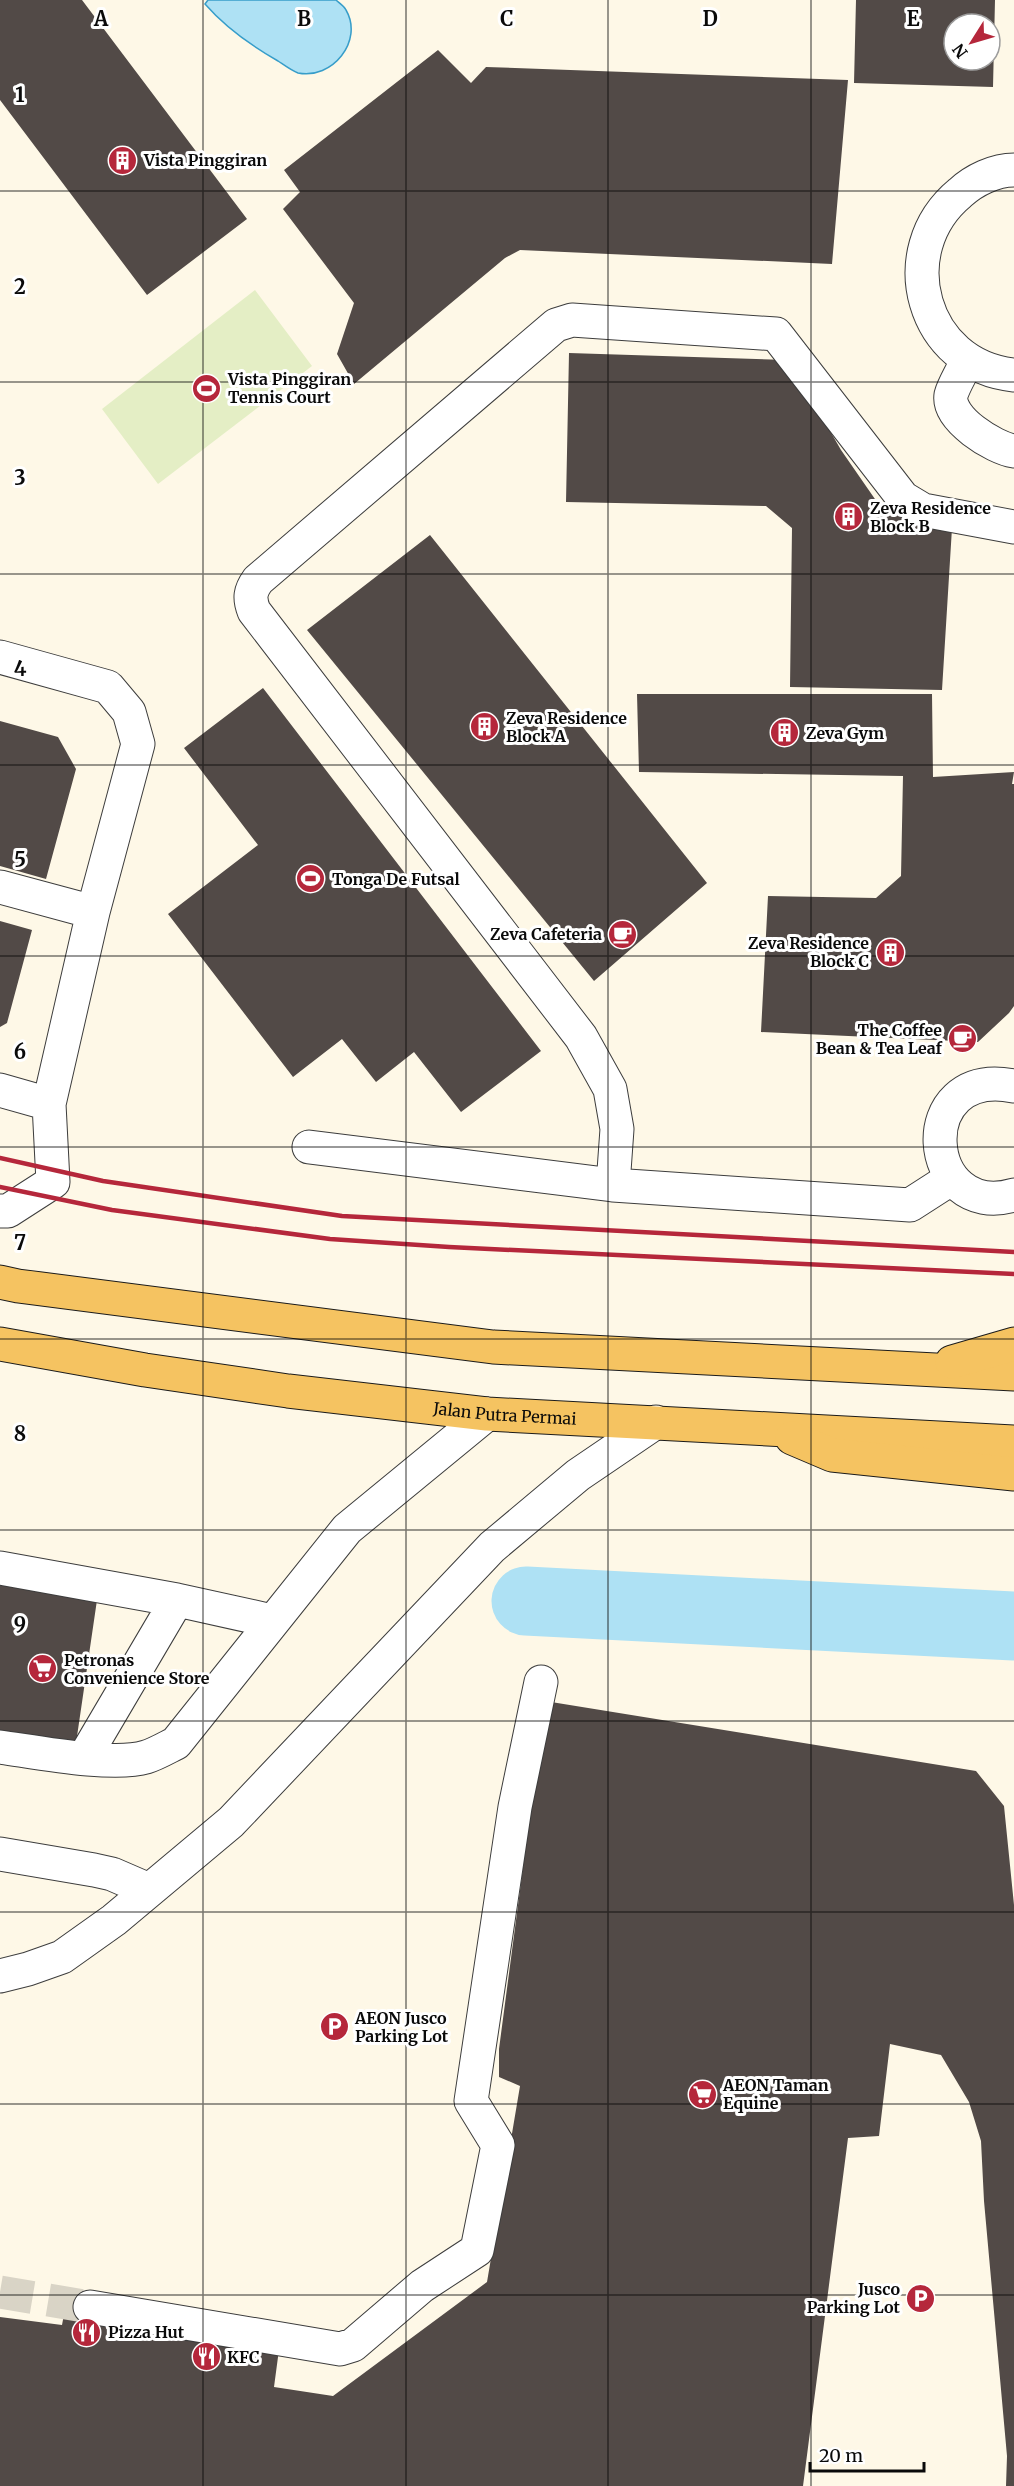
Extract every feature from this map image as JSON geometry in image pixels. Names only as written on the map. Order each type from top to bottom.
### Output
[{"type":"main road","points":[[0,1282],[494,1347],[1014,1374]]},
{"type":"main road","name":"Jalan Putra Permai","points":[[0,1344],[145,1370],[288,1391],[487,1414],[1014,1442]]},
{"type":"main road","points":[[927,1369],[1014,1344]]},
{"type":"main road","points":[[771,1428],[832,1455],[1014,1474]]},
{"type":"street","points":[[1014,170],[1005,170],[972,182],[945,205],[928,235],[921,270],[925,304],[942,336],[968,360],[998,374],[1014,375]]},
{"type":"street","points":[[613,1185],[617,1129],[610,1089],[581,1037],[254,611],[250,600],[251,589],[267,572],[556,325],[572,320],[776,334],[903,498],[923,510],[1014,527]]},
{"type":"street","points":[[968,360],[951,396],[955,412],[971,429],[995,446],[1014,451]]},
{"type":"street","points":[[0,657],[108,687],[129,712],[138,744],[93,912],[49,1104],[53,1182],[8,1211],[0,1210]]},
{"type":"street","points":[[0,887],[93,912]]},
{"type":"street","points":[[1014,1086],[997,1082],[979,1085],[962,1094],[949,1108],[941,1124],[938,1143],[943,1162],[952,1179],[967,1191],[985,1198],[1004,1198],[1014,1195]]},
{"type":"street","points":[[0,1090],[49,1104]]},
{"type":"street","points":[[309,1147],[613,1185],[910,1205],[952,1179]]},
{"type":"street","points":[[0,1747],[84,1758],[133,1759],[147,1757],[176,1743],[347,1529],[487,1414]]},
{"type":"street","points":[[0,1976],[62,1957],[114,1920],[231,1822],[412,1634],[492,1547],[578,1475],[656,1422]]},
{"type":"street","points":[[0,1568],[177,1600],[272,1621]]},
{"type":"street","points":[[84,1758],[177,1600]]},
{"type":"street","points":[[90,2307],[340,2349],[353,2345],[422,2286],[477,2250],[498,2145],[471,2101],[515,1807],[541,1682]]},
{"type":"street","points":[[0,1854],[112,1874],[149,1890]]},
{"type":"green space","name":"Vista Pinggiran Tennis Court","points":[[255,290],[312,366],[158,484],[102,409]]},
{"type":"water","points":[[208,0],[336,0],[345,9],[350,22],[351,34],[348,45],[342,56],[333,64],[311,74],[298,73],[239,36],[205,4]]},
{"type":"building","name":"Vista Pinggiran","points":[[0,0],[82,0],[247,219],[147,295],[0,100]]},
{"type":"building","points":[[856,0],[995,0],[995,12],[942,12],[942,72],[993,72],[993,87],[854,83]]},
{"type":"building","points":[[438,50],[471,83],[486,67],[848,80],[832,264],[520,250],[505,258],[354,384],[337,354],[354,303],[283,209],[300,192],[284,170]]},
{"type":"building","name":"Zeva Residence Block B","points":[[569,353],[789,360],[841,450],[877,502],[952,528],[942,690],[790,687],[792,528],[766,506],[566,502]]},
{"type":"building","name":"Zeva Residence Block A","points":[[430,535],[707,883],[594,981],[307,630]]},
{"type":"building","name":"Tonga De Futsal","points":[[263,688],[541,1051],[461,1112],[414,1052],[376,1082],[342,1039],[293,1077],[168,914],[258,845],[184,748]]},
{"type":"building","name":"Zeva Residence Block C","points":[[637,694],[932,694],[933,777],[1014,772],[1012,784],[1014,784],[1014,1006],[1009,1013],[978,1042],[761,1032],[768,896],[876,898],[901,876],[903,776],[639,772]]},
{"type":"building","points":[[0,721],[58,737],[76,769],[46,879],[0,866]]},
{"type":"building","points":[[0,921],[32,930],[7,1023],[0,1027]]},
{"type":"building","name":"Petronas Convenience Store","points":[[0,1585],[97,1600],[75,1750],[0,1739]]},
{"type":"building","name":"AEON Taman Equine","points":[[545,1701],[976,1771],[1004,1806],[1014,1905],[1014,2486],[1006,2486],[1007,2456],[984,2201],[981,2141],[969,2102],[941,2055],[890,2044],[879,2136],[848,2138],[803,2486],[0,2486],[0,2317],[62,2325],[65,2309],[280,2342],[274,2387],[333,2396],[487,2282],[520,2086],[499,2077],[499,2049]]},
{"type":"waterway","points":[[526,1601],[1014,1626]]},
{"type":"tunnel","points":[[0,2292],[90,2307]]},
{"type":"railway","points":[[0,1158],[103,1181],[342,1216],[1014,1252]]},
{"type":"railway","points":[[0,1187],[112,1210],[330,1239],[449,1247],[1014,1274]]},
{"type":"place","name":"Vista Pinggiran","points":[[123,160]]},
{"type":"place","name":"Vista Pinggiran Tennis Court","points":[[207,388]]},
{"type":"place","name":"Zeva Residence Block B","points":[[849,517]]},
{"type":"place","name":"Zeva Residence Block A","points":[[485,727]]},
{"type":"place","name":"Zeva Gym","points":[[785,733]]},
{"type":"place","name":"Tonga De Futsal","points":[[311,879]]},
{"type":"place","name":"Zeva Cafeteria","points":[[623,934]]},
{"type":"place","name":"Zeva Residence Block C","points":[[890,952]]},
{"type":"place","name":"The Coffee Bean & Tea Leaf","points":[[963,1039]]},
{"type":"place","name":"Petronas Convenience Store","points":[[43,1669]]},
{"type":"place","name":"AEON Jusco Parking Lot","points":[[334,2027]]},
{"type":"place","name":"AEON Taman Equine","points":[[702,2094]]},
{"type":"place","name":"Jusco Parking Lot","points":[[921,2298]]},
{"type":"place","name":"Pizza Hut","points":[[87,2332]]},
{"type":"place","name":"KFC","points":[[206,2357]]}]
